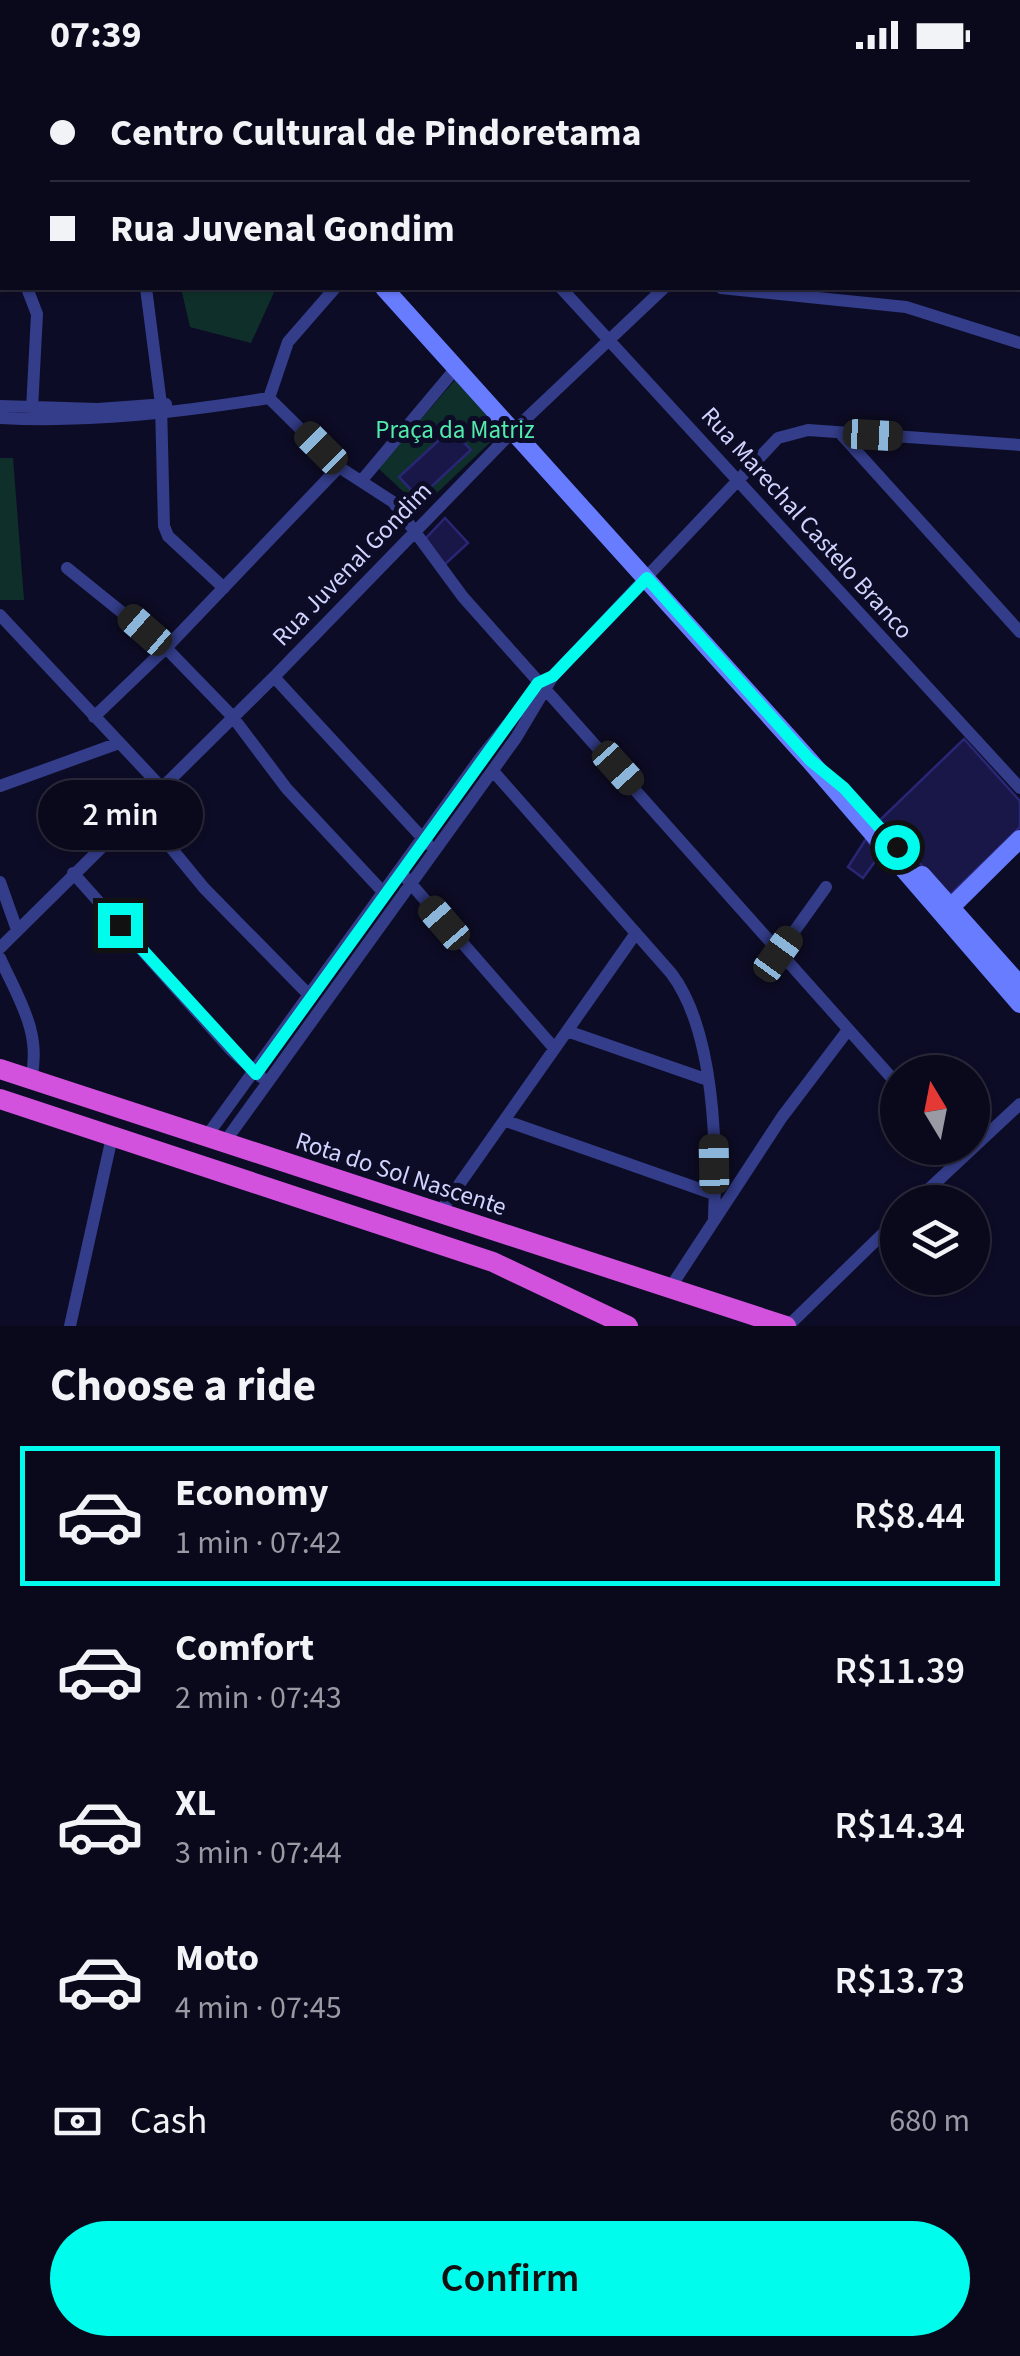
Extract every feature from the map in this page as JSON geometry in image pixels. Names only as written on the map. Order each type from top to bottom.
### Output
[{"type":"highway","name":"Rota do Sol Nascente","points":[[0,1069],[787,1326]]},
{"type":"highway","points":[[0,1099],[493,1262],[628,1326]]},
{"type":"main road","points":[[386,290],[947,911],[1020,985]]},
{"type":"main road","points":[[947,911],[1020,838]]},
{"type":"main road","points":[[947,911],[1020,1004]]},
{"type":"street","points":[[28,290],[38,314],[32,409]]},
{"type":"street","points":[[146,290],[161,408],[165,531],[224,588]]},
{"type":"street","points":[[270,398],[288,342],[334,290]]},
{"type":"street","name":"Rua Marechal Castelo Branco","points":[[563,290],[1020,788]]},
{"type":"street","name":"Rua Juvenal Gondim","points":[[0,948],[274,677],[513,431],[662,290]]},
{"type":"street","points":[[738,290],[805,298],[841,293],[906,307],[1020,343]]},
{"type":"street","points":[[795,290],[805,298]]},
{"type":"street","points":[[362,480],[456,368]]},
{"type":"street","points":[[0,406],[161,408],[270,398]]},
{"type":"street","points":[[270,398],[339,466],[392,502],[453,585],[880,1065]]},
{"type":"street","points":[[0,418],[50,420],[161,408]]},
{"type":"street","points":[[840,433],[1020,632]]},
{"type":"street","points":[[215,1140],[405,876],[422,839],[542,687],[785,434],[840,433],[1020,445]]},
{"type":"street","points":[[94,717],[166,648],[339,466]]},
{"type":"street","points":[[66,568],[166,648],[232,716],[287,789],[384,894]]},
{"type":"street","points":[[0,616],[161,788]]},
{"type":"street","points":[[274,677],[434,849]]},
{"type":"street","points":[[262,1078],[311,997],[357,944],[384,894],[434,849],[493,771],[542,687]]},
{"type":"street","points":[[0,786],[118,744]]},
{"type":"street","points":[[493,771],[636,932],[687,996],[708,1080],[714,1218]]},
{"type":"street","points":[[140,810],[204,888],[311,997]]},
{"type":"street","points":[[73,873],[230,1050],[262,1078]]},
{"type":"street","points":[[405,876],[554,1048]]},
{"type":"street","points":[[0,882],[17,930]]},
{"type":"street","points":[[778,954],[826,888]]},
{"type":"street","points":[[439,1213],[636,932]]},
{"type":"street","points":[[0,958],[34,1032],[36,1056],[31,1079]]},
{"type":"street","points":[[670,1288],[782,1117],[848,1030]]},
{"type":"street","points":[[567,1031],[708,1080]]},
{"type":"street","points":[[990,1127],[1020,1104]]},
{"type":"street","points":[[506,1121],[714,1194]]},
{"type":"street","points":[[70,1326],[112,1136]]},
{"type":"street","points":[[930,1185],[947,1165]]},
{"type":"street","points":[[787,1326],[880,1236]]},
{"type":"green space","points":[[181,290],[275,290],[251,343],[190,327]]},
{"type":"green space","name":"Praça da Matriz","points":[[456,379],[501,432],[421,508],[378,468]]},
{"type":"green space","points":[[0,458],[13,458],[24,600],[0,600]]},
{"type":"building","points":[[451,429],[471,450],[419,498],[399,477]]},
{"type":"building","points":[[445,518],[468,543],[443,566],[426,538]]},
{"type":"building","points":[[964,739],[1020,801],[1020,827],[950,895],[879,821]]},
{"type":"building","points":[[866,839],[879,856],[863,878],[848,867]]},
{"type":"route","points":[[120,925],[230,1050],[256,1074],[538,683],[553,676],[647,578],[810,760],[844,788],[897,847]]}]
